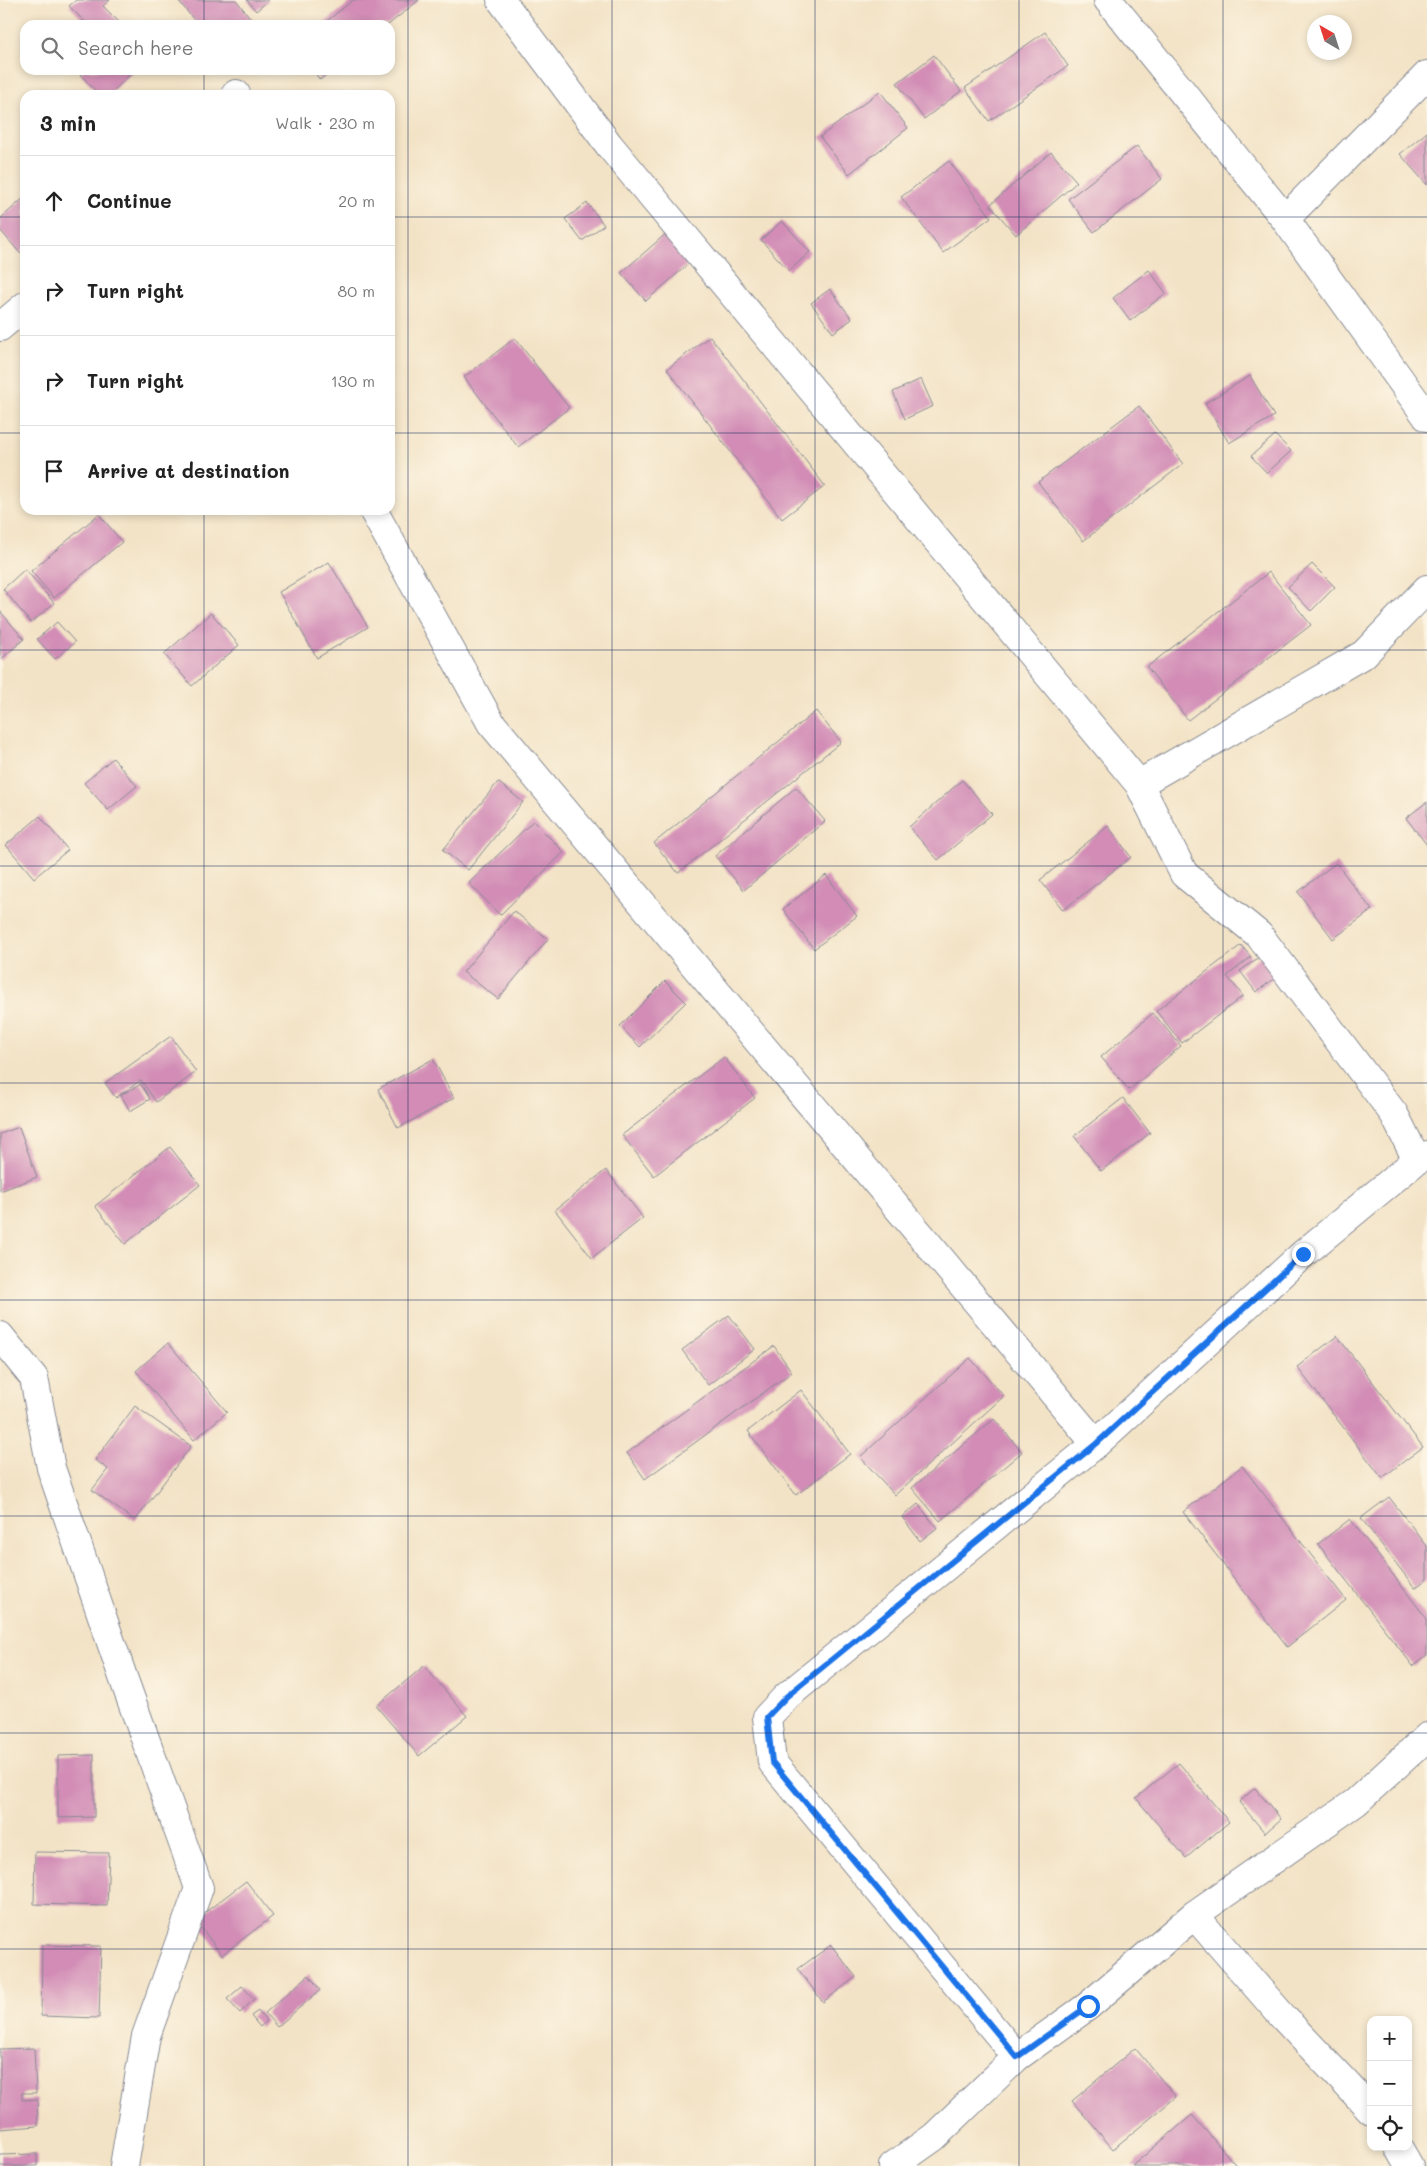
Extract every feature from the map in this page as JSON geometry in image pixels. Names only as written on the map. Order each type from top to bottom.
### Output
[{"type":"street","points":[[501,0],[609,145],[1139,784],[1184,874],[1259,935],[1394,1114],[1422,1158],[1303,1254],[1096,1444],[787,1696],[767,1717],[772,1762],[1017,2057]]},
{"type":"street","points":[[1108,0],[1285,219],[1427,417]]},
{"type":"street","points":[[1285,219],[1427,75]]},
{"type":"street","points":[[0,327],[20,310]]},
{"type":"street","points":[[376,515],[491,723],[1096,1444]]},
{"type":"street","points":[[1139,784],[1364,654],[1427,589]]},
{"type":"street","points":[[0,1336],[34,1378],[51,1468],[124,1680],[199,1888],[146,2036],[124,2166]]},
{"type":"street","points":[[893,2166],[934,2137],[1017,2057],[1088,2006],[1194,1915],[1356,1802],[1427,1737]]},
{"type":"street","points":[[1194,1915],[1284,2018],[1367,2106]]},
{"type":"street","points":[[1400,2151],[1409,2166]]},
{"type":"building","points":[[76,0],[110,0],[103,6],[117,20],[83,20],[69,6]]},
{"type":"building","points":[[178,0],[236,0],[252,20],[194,20]]},
{"type":"building","points":[[247,0],[269,0],[256,11]]},
{"type":"building","points":[[353,0],[419,0],[394,20],[328,20]]},
{"type":"building","points":[[1045,32],[1068,66],[989,121],[965,88]]},
{"type":"building","points":[[934,55],[961,91],[924,119],[897,83]]},
{"type":"building","points":[[81,75],[130,75],[114,90],[94,90]]},
{"type":"building","points":[[316,75],[326,75],[320,80]]},
{"type":"building","points":[[880,91],[908,128],[849,174],[820,137]]},
{"type":"building","points":[[1427,132],[1427,185],[1400,154]]},
{"type":"building","points":[[1137,146],[1162,179],[1094,232],[1068,199]]},
{"type":"building","points":[[1051,152],[1077,182],[1016,235],[990,205]]},
{"type":"building","points":[[949,161],[991,217],[943,253],[901,197]]},
{"type":"building","points":[[20,201],[20,253],[0,230],[0,219]]},
{"type":"building","points":[[587,203],[604,225],[582,241],[565,219]]},
{"type":"building","points":[[782,221],[810,252],[789,271],[761,240]]},
{"type":"building","points":[[669,231],[694,259],[646,301],[621,273]]},
{"type":"building","points":[[1149,270],[1166,293],[1130,321],[1113,298]]},
{"type":"building","points":[[830,289],[852,319],[833,333],[811,303]]},
{"type":"building","points":[[710,336],[825,486],[782,519],[667,369]]},
{"type":"building","points":[[515,338],[569,408],[518,447],[464,377]]},
{"type":"building","points":[[1250,376],[1274,416],[1229,443],[1205,403]]},
{"type":"building","points":[[921,379],[933,406],[905,419],[893,392]]},
{"type":"building","points":[[1139,406],[1183,464],[1083,541],[1038,482]]},
{"type":"building","points":[[1275,435],[1291,451],[1267,473],[1251,456]]},
{"type":"building","points":[[98,515],[100,515],[122,542],[54,598],[31,571]]},
{"type":"building","points":[[329,562],[368,627],[317,658],[279,592]]},
{"type":"building","points":[[1312,564],[1335,587],[1311,611],[1288,587]]},
{"type":"building","points":[[25,569],[54,603],[31,623],[3,589]]},
{"type":"building","points":[[1269,572],[1311,625],[1188,720],[1147,667]]},
{"type":"building","points":[[0,611],[24,639],[0,660]]},
{"type":"building","points":[[211,613],[239,645],[192,686],[164,654]]},
{"type":"building","points":[[57,622],[75,642],[55,659],[37,639]]},
{"type":"building","points":[[816,711],[841,742],[678,873],[654,843]]},
{"type":"building","points":[[113,758],[137,786],[108,810],[84,783]]},
{"type":"building","points":[[962,780],[992,814],[938,860],[909,827]]},
{"type":"building","points":[[498,782],[523,802],[468,870],[443,850]]},
{"type":"building","points":[[796,787],[825,821],[744,890],[715,856]]},
{"type":"building","points":[[1427,802],[1427,845],[1406,818]]},
{"type":"building","points":[[40,816],[68,850],[34,878],[6,845]]},
{"type":"building","points":[[533,821],[564,852],[500,915],[469,883]]},
{"type":"building","points":[[1108,826],[1131,857],[1063,910],[1040,880]]},
{"type":"building","points":[[1336,863],[1372,910],[1333,939],[1298,892]]},
{"type":"building","points":[[826,875],[857,916],[814,949],[783,909]]},
{"type":"building","points":[[514,911],[548,939],[498,999],[463,972]]},
{"type":"building","points":[[1241,945],[1251,957],[1227,976],[1243,996],[1182,1043],[1156,1011]]},
{"type":"building","points":[[1262,955],[1278,976],[1256,992],[1240,971]]},
{"type":"building","points":[[665,981],[686,1002],[640,1047],[620,1026]]},
{"type":"building","points":[[1153,1013],[1181,1046],[1129,1090],[1101,1057]]},
{"type":"building","points":[[171,1036],[196,1072],[156,1102],[141,1080],[116,1098],[105,1083]]},
{"type":"building","points":[[724,1057],[755,1098],[654,1176],[622,1135]]},
{"type":"building","points":[[433,1059],[454,1098],[398,1128],[378,1089]]},
{"type":"building","points":[[141,1084],[150,1099],[130,1111],[121,1095]]},
{"type":"building","points":[[1123,1098],[1150,1133],[1101,1171],[1074,1136]]},
{"type":"building","points":[[19,1127],[37,1177],[0,1191],[0,1134]]},
{"type":"building","points":[[170,1147],[200,1185],[125,1244],[95,1206]]},
{"type":"building","points":[[606,1170],[643,1218],[592,1258],[555,1210]]},
{"type":"building","points":[[729,1315],[755,1349],[708,1385],[682,1350]]},
{"type":"building","points":[[1337,1336],[1423,1447],[1382,1478],[1297,1367]]},
{"type":"building","points":[[168,1343],[227,1412],[194,1440],[136,1371]]},
{"type":"building","points":[[774,1346],[792,1372],[645,1479],[627,1453]]},
{"type":"building","points":[[970,1358],[1004,1396],[895,1495],[860,1457]]},
{"type":"building","points":[[801,1390],[850,1454],[796,1495],[748,1431]]},
{"type":"building","points":[[135,1406],[191,1446],[135,1521],[92,1490],[108,1469],[95,1460]]},
{"type":"building","points":[[994,1419],[1022,1452],[940,1521],[912,1488]]},
{"type":"building","points":[[1242,1466],[1346,1600],[1287,1647],[1183,1512]]},
{"type":"building","points":[[1389,1497],[1427,1546],[1427,1579],[1415,1588],[1361,1518]]},
{"type":"building","points":[[918,1504],[937,1528],[920,1541],[902,1517]]},
{"type":"building","points":[[1350,1519],[1427,1619],[1427,1655],[1413,1666],[1318,1544]]},
{"type":"building","points":[[424,1666],[467,1716],[419,1756],[376,1706]]},
{"type":"building","points":[[94,1755],[94,1817],[58,1818],[58,1756]]},
{"type":"building","points":[[1179,1763],[1229,1822],[1186,1858],[1136,1798]]},
{"type":"building","points":[[1255,1788],[1281,1819],[1265,1833],[1239,1802]]},
{"type":"building","points":[[35,1852],[109,1853],[107,1906],[34,1904]]},
{"type":"building","points":[[246,1881],[273,1916],[222,1955],[195,1920]]},
{"type":"building","points":[[42,1945],[101,1946],[99,2018],[41,2016]]},
{"type":"building","points":[[831,1945],[856,1977],[823,2002],[798,1969]]},
{"type":"building","points":[[309,1975],[320,1990],[277,2027],[265,2013]]},
{"type":"building","points":[[242,1986],[254,1999],[240,2013],[227,1999]]},
{"type":"building","points":[[258,2011],[266,2021],[260,2027],[251,2016]]},
{"type":"building","points":[[34,2048],[36,2093],[22,2093],[22,2100],[37,2099],[38,2126],[0,2129],[0,2049]]},
{"type":"building","points":[[1135,2048],[1176,2097],[1113,2149],[1072,2101]]},
{"type":"building","points":[[1192,2115],[1235,2164],[1232,2166],[1132,2166]]},
{"type":"building","points":[[37,2154],[37,2166],[0,2166],[0,2155]]},
{"type":"route","points":[[1088,2006],[1017,2057],[772,1762],[767,1717],[787,1696],[1096,1444],[1303,1254]]}]
